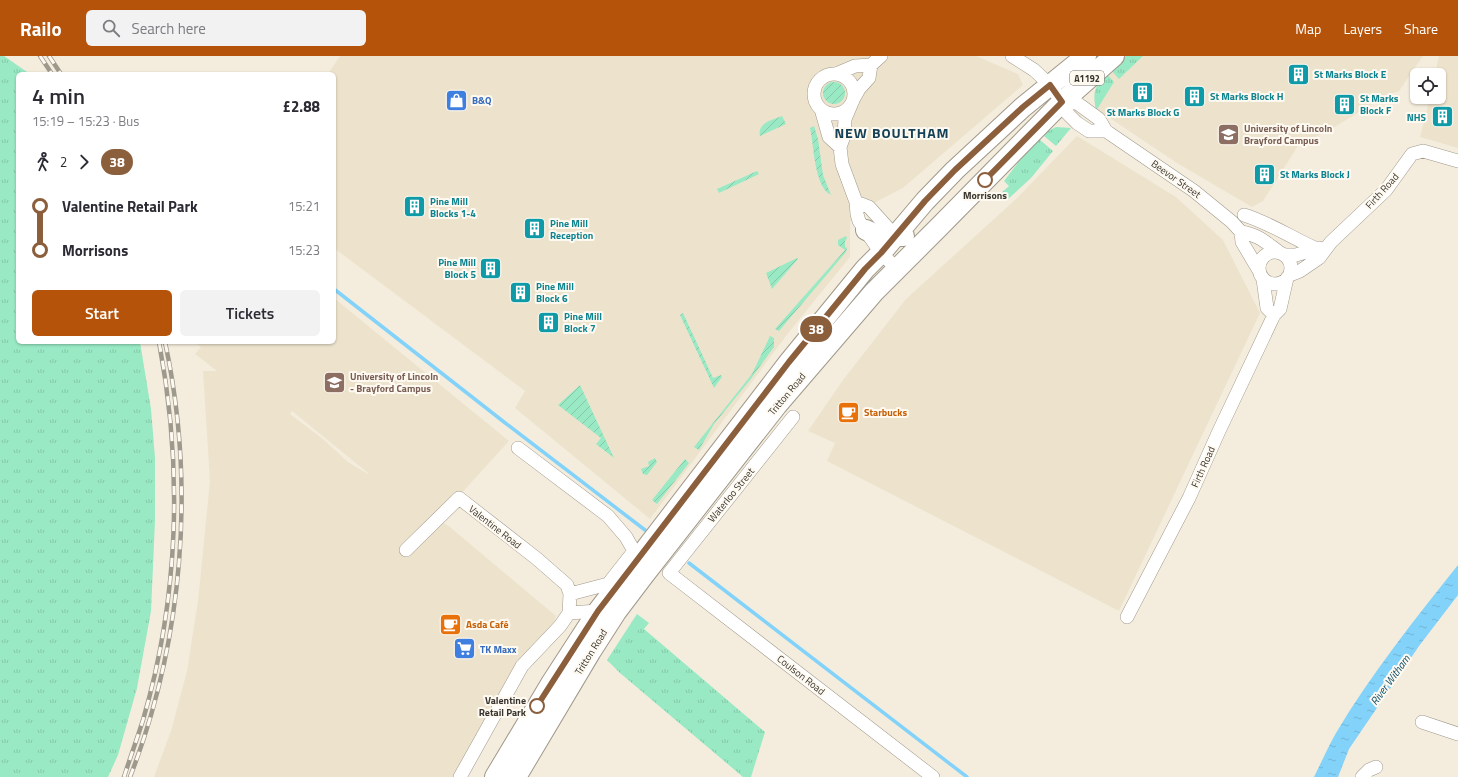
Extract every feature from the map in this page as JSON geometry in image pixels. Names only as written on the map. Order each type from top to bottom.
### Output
[{"type":"main road","name":"Tritton Road","points":[[495,777],[548,688],[598,611],[789,362],[865,269],[881,253],[925,201],[955,170],[1023,107],[1086,56]]},
{"type":"main road","name":"Tritton Road","points":[[516,777],[616,612],[777,405],[874,292],[1062,102],[1114,56]]},
{"type":"main road","points":[[866,230],[877,235],[895,236],[911,235],[916,233],[980,175],[1004,162]]},
{"type":"street","points":[[871,65],[869,78],[859,89],[848,109],[839,113],[829,114],[821,109],[815,102],[814,97],[816,84],[826,75],[836,74],[855,66],[871,65],[881,56]]},
{"type":"street","points":[[1012,56],[1034,70],[1050,85],[1062,102]]},
{"type":"street","points":[[836,74],[845,77],[851,84],[854,93],[845,119],[844,136],[840,147],[842,164],[856,202],[859,221],[881,253],[897,269]]},
{"type":"street","name":"Beevor Street","points":[[1062,102],[1077,103],[1099,119],[1106,131],[1194,191],[1232,222],[1241,232],[1242,242],[1260,274]]},
{"type":"street","points":[[821,109],[829,137],[840,147]]},
{"type":"street","name":"Firth Road","points":[[1127,618],[1189,498],[1274,315],[1280,309],[1288,276],[1300,271],[1319,258],[1331,242],[1386,190],[1412,154],[1423,151],[1458,161]]},
{"type":"street","points":[[856,202],[869,207],[912,254]]},
{"type":"street","points":[[1244,215],[1261,220],[1292,238],[1317,249]]},
{"type":"street","name":"Beevor Street","points":[[1241,232],[1253,234],[1267,242],[1282,254]]},
{"type":"street","name":"Firth Road","points":[[1282,254],[1296,255],[1317,249],[1331,242]]},
{"type":"street","points":[[1260,274],[1268,283],[1282,283],[1288,276],[1291,266],[1289,260],[1282,254],[1274,251],[1265,254],[1259,263],[1260,274],[1267,308],[1274,315]]},
{"type":"street","name":"Waterloo Street","points":[[669,572],[794,417]]},
{"type":"street","points":[[460,777],[522,666],[560,626],[569,613],[570,594],[608,584],[634,551],[626,537],[608,516],[518,448]]},
{"type":"street","name":"Valentine Road","points":[[406,550],[459,498],[536,558],[567,585],[570,594]]},
{"type":"street","name":"Coulson Road","points":[[669,572],[932,777]]},
{"type":"street","points":[[569,613],[598,611]]},
{"type":"street","points":[[1422,722],[1458,734]]},
{"type":"street","points":[[1362,777],[1368,770],[1376,767]]},
{"type":"shaded area","points":[[340,56],[976,56],[1018,74],[1023,85],[903,188],[860,210],[850,222],[850,257],[789,332],[650,519],[515,408],[525,391],[336,249],[336,72],[329,72]]},
{"type":"shaded area","name":"University of Lincoln Brayford Campus","points":[[1126,56],[1423,56],[1415,68],[1410,68],[1410,75],[1399,91],[1385,96],[1333,128],[1298,146],[1263,201],[1252,207],[1177,163],[1105,115],[1098,114],[1094,100],[1096,87]]},
{"type":"shaded area","name":"NHS","points":[[1439,56],[1458,56],[1458,148],[1420,137],[1428,104],[1446,104],[1446,68],[1436,68]]},
{"type":"shaded area","points":[[1077,136],[1176,197],[1223,240],[1260,313],[1119,611],[827,461],[835,443],[808,431],[843,380],[906,299],[1016,199]]},
{"type":"shaded area","name":"Valentine Retail Park","points":[[336,300],[509,441],[438,519],[450,527],[556,616],[553,625],[454,777],[154,777],[171,731],[187,671],[198,601],[210,481],[203,371],[217,371],[195,354],[201,347],[197,344],[336,344]],"holes":[[[292,411],[368,474],[348,462],[323,439],[290,414]]]},
{"type":"green space","points":[[0,56],[4,56],[27,72],[16,72],[16,344],[140,344],[151,409],[155,458],[155,521],[151,611],[137,688],[118,755],[108,777],[0,777]]},
{"type":"green space","points":[[1126,56],[1143,56],[1119,79],[1111,70]]},
{"type":"green space","points":[[1107,74],[1114,82],[1096,111],[1094,99],[1095,91],[1099,83]]},
{"type":"green space","points":[[834,82],[842,85],[845,93],[842,101],[834,104],[826,101],[823,93],[826,85]]},
{"type":"green space","points":[[782,116],[786,124],[760,136],[763,125]]},
{"type":"green space","points":[[814,126],[818,139],[823,175],[831,195],[825,191],[818,175],[810,128]]},
{"type":"green space","points":[[1056,127],[1071,128],[1056,146],[1044,136],[1048,131]]},
{"type":"green space","points":[[1039,139],[1053,151],[1031,178],[1006,201],[1000,200],[997,197],[1009,186],[1004,181],[1030,147]]},
{"type":"green space","points":[[757,171],[759,174],[719,193],[717,189]]},
{"type":"green space","points":[[846,236],[846,252],[779,331],[775,329],[845,250],[838,245],[838,240]]},
{"type":"green space","points":[[797,258],[798,259],[772,289],[766,273]]},
{"type":"green space","points":[[683,313],[713,378],[721,375],[722,377],[714,388],[680,315]]},
{"type":"green space","points":[[770,336],[774,338],[774,347],[750,380],[714,424],[699,450],[694,447],[752,374]]},
{"type":"green space","points":[[580,385],[614,458],[596,444],[601,438],[558,405]]},
{"type":"green space","points":[[655,458],[657,462],[647,475],[643,474],[641,469],[649,466],[648,462]]},
{"type":"green space","points":[[685,459],[689,463],[657,504],[652,500]]},
{"type":"green space","points":[[637,614],[649,623],[644,629],[765,732],[751,777],[743,777],[620,673],[607,660]]},
{"type":"water","name":"River Witham","points":[[1458,565],[1458,595],[1419,646],[1349,749],[1338,777],[1314,777],[1336,733],[1364,689],[1410,626]]},
{"type":"waterway","points":[[336,291],[645,530]]},
{"type":"waterway","points":[[689,563],[967,777]]},
{"type":"railway","points":[[40,56],[51,72]]},
{"type":"railway","points":[[49,56],[60,72]]},
{"type":"railway","points":[[124,777],[143,720],[155,674],[164,627],[174,532],[172,437],[167,389],[159,344]]},
{"type":"railway","points":[[130,777],[148,725],[162,672],[173,617],[179,562],[182,507],[180,451],[175,396],[165,344]]},
{"type":"bus line","name":"38","points":[[537,706],[598,611],[789,362],[865,269],[881,253],[925,201],[955,170],[1023,107],[1050,85],[1062,102],[985,180]]},
{"type":"place","name":"St Marks Block E","points":[[1299,74]]},
{"type":"place","name":"St Marks Block G","points":[[1143,92]]},
{"type":"place","name":"St Marks Block H","points":[[1195,96]]},
{"type":"place","name":"B&Q","points":[[456,100]]},
{"type":"place","name":"St Marks Block F","points":[[1345,104]]},
{"type":"place","name":"NHS","points":[[1442,117]]},
{"type":"place","name":"University of Lincoln Brayford Campus","points":[[1228,134]]},
{"type":"place","name":"St Marks Block J","points":[[1264,174]]},
{"type":"place","name":"Morrisons","points":[[985,180]]},
{"type":"place","name":"Pine Mill Blocks 1-4","points":[[415,207]]},
{"type":"place","name":"Pine Mill Reception","points":[[534,229]]},
{"type":"place","name":"Pine Mill Block 5","points":[[491,268]]},
{"type":"place","name":"Pine Mill Block 6","points":[[521,292]]},
{"type":"place","name":"Pine Mill Block 7","points":[[548,322]]},
{"type":"place","name":"University of Lincoln - Brayford Campus","points":[[334,382]]},
{"type":"place","name":"Starbucks","points":[[849,412]]},
{"type":"place","name":"Asda Café","points":[[450,624]]},
{"type":"place","name":"TK Maxx","points":[[464,649]]},
{"type":"place","name":"Valentine Retail Park","points":[[537,706]]},
{"type":"district","name":"NEW BOULTHAM","points":[[892,132]]}]
